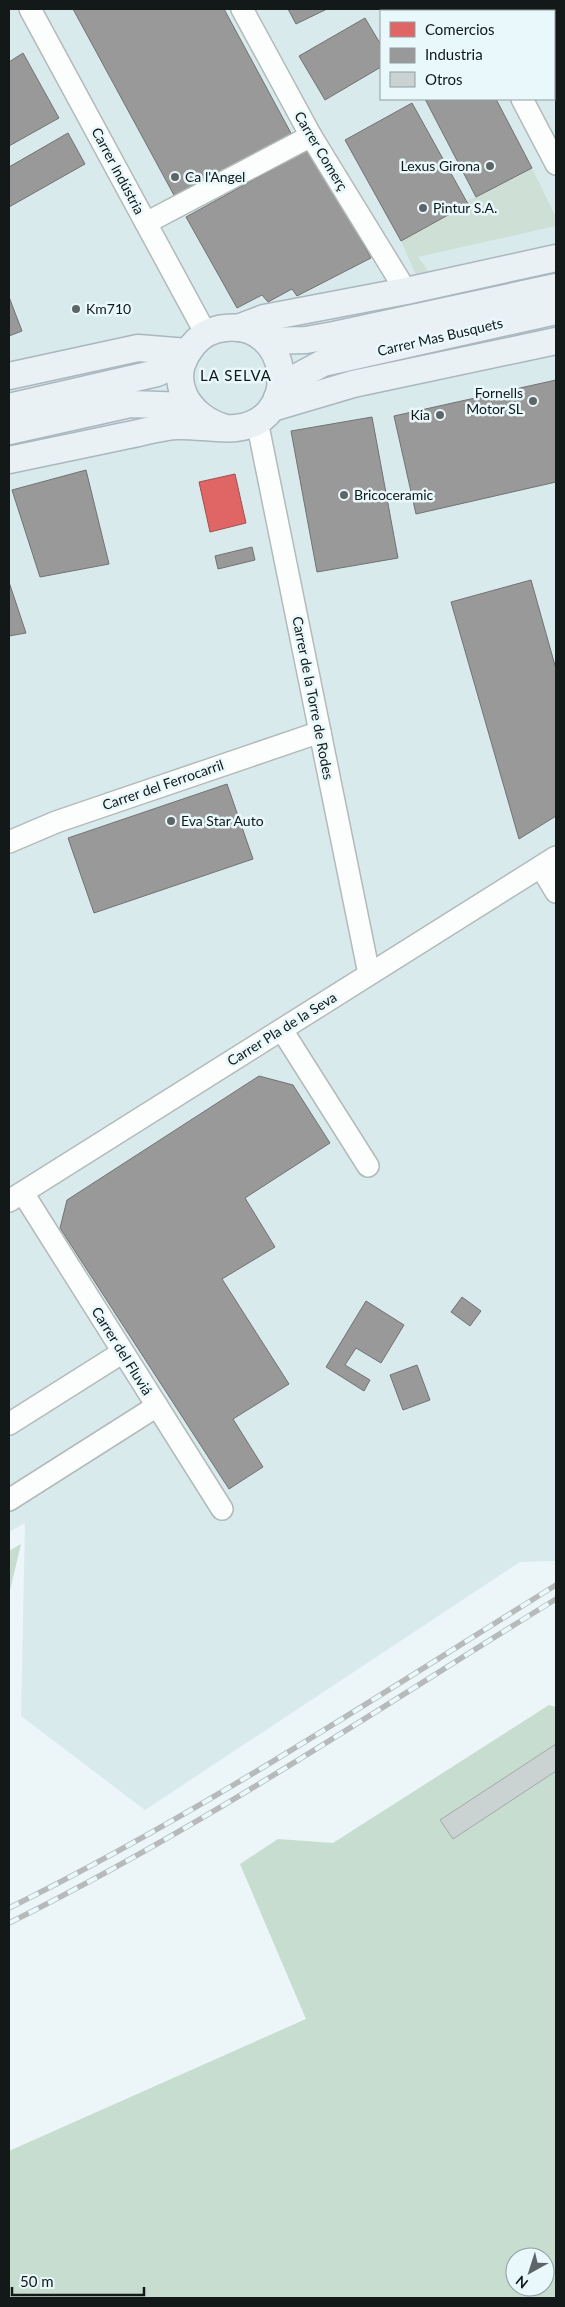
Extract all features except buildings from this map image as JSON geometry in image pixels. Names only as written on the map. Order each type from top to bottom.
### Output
[{"type":"main road","points":[[238,328],[264,318],[556,258]]},
{"type":"main road","points":[[266,341],[306,340],[334,335],[556,287]]},
{"type":"main road","name":"Carrer Mas Busquets","points":[[269,409],[297,377],[323,363],[556,311]]},
{"type":"main road","points":[[9,407],[157,373],[186,356],[199,339],[206,334],[222,328],[238,328],[253,332],[266,341],[278,358],[281,388],[269,409]]},
{"type":"main road","points":[[9,460],[175,426],[242,427],[269,409],[353,384],[556,341]]},
{"type":"main road","points":[[9,376],[138,348],[186,356]]},
{"type":"main road","points":[[186,356],[181,384],[189,406],[199,417],[212,424],[226,428]]},
{"type":"main road","points":[[9,431],[130,404],[189,406]]},
{"type":"street","name":"Carrer Indústria","points":[[30,9],[206,334]]},
{"type":"street","name":"Carrer Comerç","points":[[242,9],[311,136],[406,290]]},
{"type":"street","points":[[523,100],[556,164]]},
{"type":"street","points":[[146,223],[311,136]]},
{"type":"street","name":"Carrer de la Torre de Rodes","points":[[269,409],[320,732],[369,974]]},
{"type":"street","name":"Carrer del Ferrocarril","points":[[9,842],[56,822],[320,732]]},
{"type":"street","points":[[548,862],[556,892]]},
{"type":"street","name":"Carrer Pla de la Seva","points":[[16,1197],[548,862]]},
{"type":"street","points":[[282,1030],[368,1166]]},
{"type":"street","name":"Carrer del Fluviá","points":[[16,1197],[123,1352],[222,1509]]},
{"type":"street","points":[[9,1424],[123,1352]]},
{"type":"street","points":[[9,1500],[157,1406]]},
{"type":"shaded area","points":[[9,9],[556,9],[556,1561],[520,1562],[145,1810],[21,1716],[25,1523],[9,1532]]},
{"type":"green space","points":[[532,168],[556,217],[556,226],[418,257],[429,272],[416,275],[401,241],[465,206],[468,204],[467,201]]},
{"type":"green space","points":[[21,1544],[9,1594],[9,1551]]},
{"type":"green space","points":[[549,1705],[556,1707],[556,2298],[9,2298],[9,2151],[306,2019],[240,1864],[278,1839],[333,1843]]},
{"type":"railway","points":[[9,1908],[80,1872],[218,1794],[354,1712],[556,1585]]},
{"type":"railway","points":[[9,1923],[80,1887],[218,1808],[354,1726],[556,1599]]},
{"type":"place","name":"Lexus Girona","points":[[490,166]]},
{"type":"place","name":"Ca l'Angel","points":[[175,177]]},
{"type":"place","name":"Pintur S.A.","points":[[423,208]]},
{"type":"place","name":"Km710","points":[[76,309]]},
{"type":"place","name":"Fornells Motor SL","points":[[533,401]]},
{"type":"place","name":"Kia","points":[[440,415]]},
{"type":"place","name":"Bricoceramic","points":[[344,495]]},
{"type":"place","name":"Eva Star Auto","points":[[171,821]]},
{"type":"district","name":"LA SELVA","points":[[236,376]]}]
